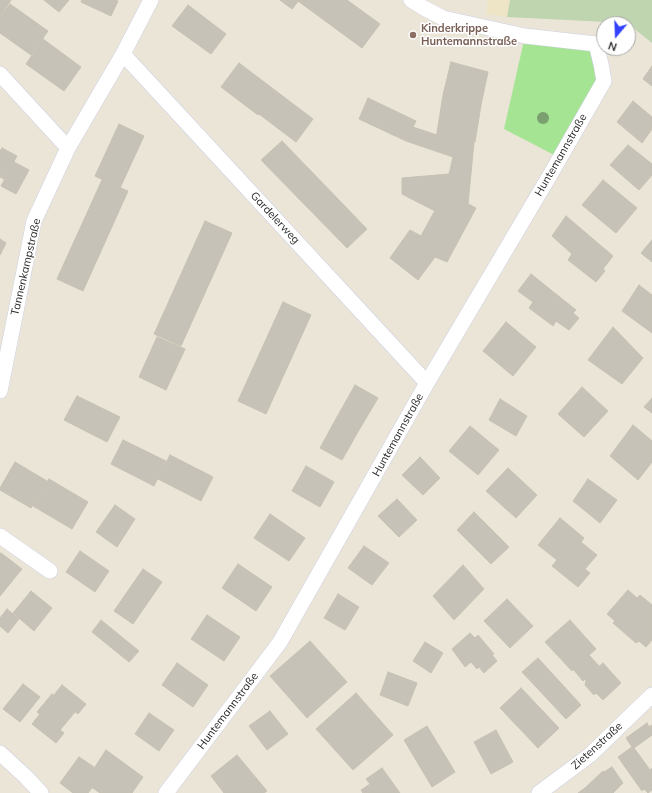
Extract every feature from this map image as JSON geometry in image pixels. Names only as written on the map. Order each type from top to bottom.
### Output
[{"type":"street","name":"Tannenkampstraße","points":[[0,391],[34,221],[68,148],[124,54],[151,0]]},
{"type":"street","name":"Huntemannstraße","points":[[166,793],[280,642],[427,383],[604,81],[596,44],[525,36],[443,18],[411,0]]},
{"type":"street","name":"Gardelerweg","points":[[124,54],[427,383]]},
{"type":"street","points":[[0,74],[68,148]]},
{"type":"street","points":[[0,536],[50,571]]},
{"type":"street","name":"Zietenstraße","points":[[540,793],[590,755],[652,695]]},
{"type":"street","points":[[0,754],[26,777],[40,793]]},
{"type":"shaded area","points":[[488,0],[510,0],[507,17],[486,14]]},
{"type":"green space","points":[[510,0],[652,0],[652,43],[636,30],[636,16],[596,16],[596,21],[507,17]]},
{"type":"green space","points":[[525,36],[596,44],[596,56],[599,56],[604,81],[560,158],[504,129]]},
{"type":"building","points":[[0,0],[11,0],[0,16]]},
{"type":"building","points":[[44,0],[69,0],[59,12]]},
{"type":"building","points":[[82,0],[118,1],[111,16],[81,2]]},
{"type":"building","points":[[280,0],[299,0],[292,9]]},
{"type":"building","points":[[347,0],[380,24],[362,48],[298,1]]},
{"type":"building","points":[[10,4],[48,31],[31,55],[0,33],[0,17]]},
{"type":"building","points":[[188,5],[226,34],[211,54],[172,26]]},
{"type":"building","points":[[43,39],[81,67],[64,91],[26,64]]},
{"type":"building","points":[[451,62],[488,72],[475,142],[454,143],[436,139],[443,95]]},
{"type":"building","points":[[239,63],[276,91],[258,115],[221,87]]},
{"type":"building","points":[[652,66],[652,86],[643,79]]},
{"type":"building","points":[[276,91],[313,119],[296,142],[259,114]]},
{"type":"building","points":[[368,98],[416,121],[413,127],[437,135],[436,139],[454,143],[474,142],[468,204],[445,192],[435,211],[402,194],[402,178],[449,174],[453,157],[406,141],[359,119]]},
{"type":"building","points":[[633,101],[652,117],[652,129],[642,143],[617,122]]},
{"type":"building","points":[[119,124],[144,136],[120,188],[95,176]]},
{"type":"building","points":[[282,141],[367,229],[347,248],[261,160]]},
{"type":"building","points":[[628,145],[652,164],[652,175],[639,190],[610,165]]},
{"type":"building","points":[[2,148],[17,156],[4,179],[0,177],[0,151]]},
{"type":"building","points":[[14,162],[29,170],[16,194],[1,186]]},
{"type":"building","points":[[102,180],[128,191],[83,291],[57,279]]},
{"type":"building","points":[[603,180],[637,208],[616,233],[582,205]]},
{"type":"building","points":[[445,192],[476,208],[447,262],[435,257],[418,280],[390,258],[410,230],[421,236]]},
{"type":"building","points":[[566,216],[613,256],[603,269],[605,271],[596,282],[568,260],[572,254],[552,236]]},
{"type":"building","points":[[205,221],[232,233],[181,346],[154,334]]},
{"type":"building","points":[[0,239],[6,243],[0,255]]},
{"type":"building","points":[[652,240],[652,262],[641,253]]},
{"type":"building","points":[[531,274],[576,310],[573,313],[579,318],[569,330],[556,321],[553,326],[529,308],[533,302],[518,291]]},
{"type":"building","points":[[639,285],[652,295],[652,333],[622,311]]},
{"type":"building","points":[[283,302],[311,315],[266,414],[238,401]]},
{"type":"building","points":[[506,322],[536,347],[513,376],[483,351]]},
{"type":"building","points":[[613,327],[643,358],[622,384],[588,360]]},
{"type":"building","points":[[157,337],[185,349],[166,390],[139,377]]},
{"type":"building","points":[[355,385],[378,398],[359,430],[337,417]]},
{"type":"building","points":[[582,387],[608,411],[584,437],[558,414]]},
{"type":"building","points":[[77,396],[120,417],[107,442],[64,420]]},
{"type":"building","points":[[652,398],[652,413],[644,407]]},
{"type":"building","points":[[500,399],[527,416],[516,436],[489,420]]},
{"type":"building","points":[[337,417],[359,430],[342,460],[320,448]]},
{"type":"building","points":[[633,425],[652,441],[652,462],[638,480],[610,456]]},
{"type":"building","points":[[470,426],[499,450],[478,475],[449,451]]},
{"type":"building","points":[[123,440],[166,461],[154,486],[111,464]]},
{"type":"building","points":[[170,455],[213,477],[201,501],[158,479]]},
{"type":"building","points":[[420,457],[440,478],[423,495],[402,475]]},
{"type":"building","points":[[15,462],[47,481],[31,508],[0,490]]},
{"type":"building","points":[[306,466],[334,482],[320,507],[292,491]]},
{"type":"building","points":[[508,468],[537,495],[516,518],[486,491]]},
{"type":"building","points":[[49,479],[88,502],[72,529],[33,506]]},
{"type":"building","points":[[588,479],[617,500],[600,523],[573,501]]},
{"type":"building","points":[[397,499],[417,520],[399,537],[378,516]]},
{"type":"building","points":[[115,505],[135,519],[117,547],[96,532]]},
{"type":"building","points":[[474,512],[509,547],[491,564],[457,530]]},
{"type":"building","points":[[270,514],[305,538],[289,561],[254,538]]},
{"type":"building","points":[[560,518],[584,538],[581,542],[597,555],[585,569],[590,573],[578,587],[552,566],[557,560],[538,545]]},
{"type":"building","points":[[364,546],[389,563],[372,585],[348,568]]},
{"type":"building","points":[[80,551],[109,571],[95,592],[66,572]]},
{"type":"building","points":[[1,553],[22,569],[0,596],[0,554]]},
{"type":"building","points":[[238,564],[272,587],[256,611],[222,588]]},
{"type":"building","points":[[463,565],[484,589],[454,620],[433,596]]},
{"type":"building","points":[[143,569],[162,582],[133,624],[114,611]]},
{"type":"building","points":[[628,590],[637,598],[640,595],[652,605],[652,640],[646,647],[639,641],[636,643],[613,623],[615,621],[607,614]]},
{"type":"building","points":[[31,591],[52,608],[34,631],[13,613]]},
{"type":"building","points":[[338,594],[359,607],[345,630],[324,618]]},
{"type":"building","points":[[507,599],[533,626],[510,648],[484,621]]},
{"type":"building","points":[[7,609],[19,619],[8,633],[0,626],[0,618]]},
{"type":"building","points":[[207,615],[240,637],[224,661],[191,639]]},
{"type":"building","points":[[101,620],[139,651],[129,662],[92,632]]},
{"type":"building","points":[[570,620],[596,649],[589,655],[599,666],[583,681],[573,669],[572,671],[545,642]]},
{"type":"building","points":[[470,633],[475,638],[478,635],[494,654],[492,655],[497,661],[484,673],[479,667],[477,669],[471,662],[465,667],[452,649]]},
{"type":"building","points":[[310,641],[347,682],[307,718],[270,676]]},
{"type":"building","points":[[425,642],[443,653],[431,673],[413,661]]},
{"type":"building","points":[[538,658],[581,705],[566,719],[522,672]]},
{"type":"building","points":[[177,663],[208,685],[193,707],[162,685]]},
{"type":"building","points":[[603,663],[621,683],[603,700],[596,693],[594,695],[585,685],[585,679]]},
{"type":"building","points":[[388,672],[417,683],[408,706],[380,695]]},
{"type":"building","points":[[23,684],[40,697],[20,722],[3,709]]},
{"type":"building","points":[[62,685],[86,704],[78,714],[54,695]]},
{"type":"building","points":[[521,688],[559,728],[538,748],[500,708]]},
{"type":"building","points":[[356,693],[393,735],[353,770],[316,729]]},
{"type":"building","points":[[52,694],[75,712],[60,730],[37,712]]},
{"type":"building","points":[[270,711],[288,734],[267,750],[249,726]]},
{"type":"building","points":[[149,713],[174,730],[159,751],[135,734]]},
{"type":"building","points":[[40,714],[64,733],[56,743],[32,724]]},
{"type":"building","points":[[647,723],[649,727],[652,725],[652,735],[634,748],[650,770],[652,768],[652,790],[648,793],[644,789],[642,791],[618,757],[632,747],[626,738]]},
{"type":"building","points":[[427,726],[455,772],[432,787],[404,740]]},
{"type":"building","points":[[496,730],[513,762],[491,774],[474,742]]},
{"type":"building","points":[[106,750],[143,777],[132,793],[100,793],[90,786],[99,774],[93,770]]},
{"type":"building","points":[[237,755],[267,791],[264,793],[224,793],[211,776]]},
{"type":"building","points":[[79,757],[94,767],[93,770],[99,774],[90,786],[92,788],[88,793],[73,793],[60,783]]},
{"type":"building","points":[[612,767],[623,783],[613,793],[578,793],[603,771],[604,772]]},
{"type":"building","points":[[382,768],[400,793],[363,793],[361,790],[370,784],[366,779]]},
{"type":"place","name":"Kinderkrippe Huntemannstraße","points":[[413,35]]}]
